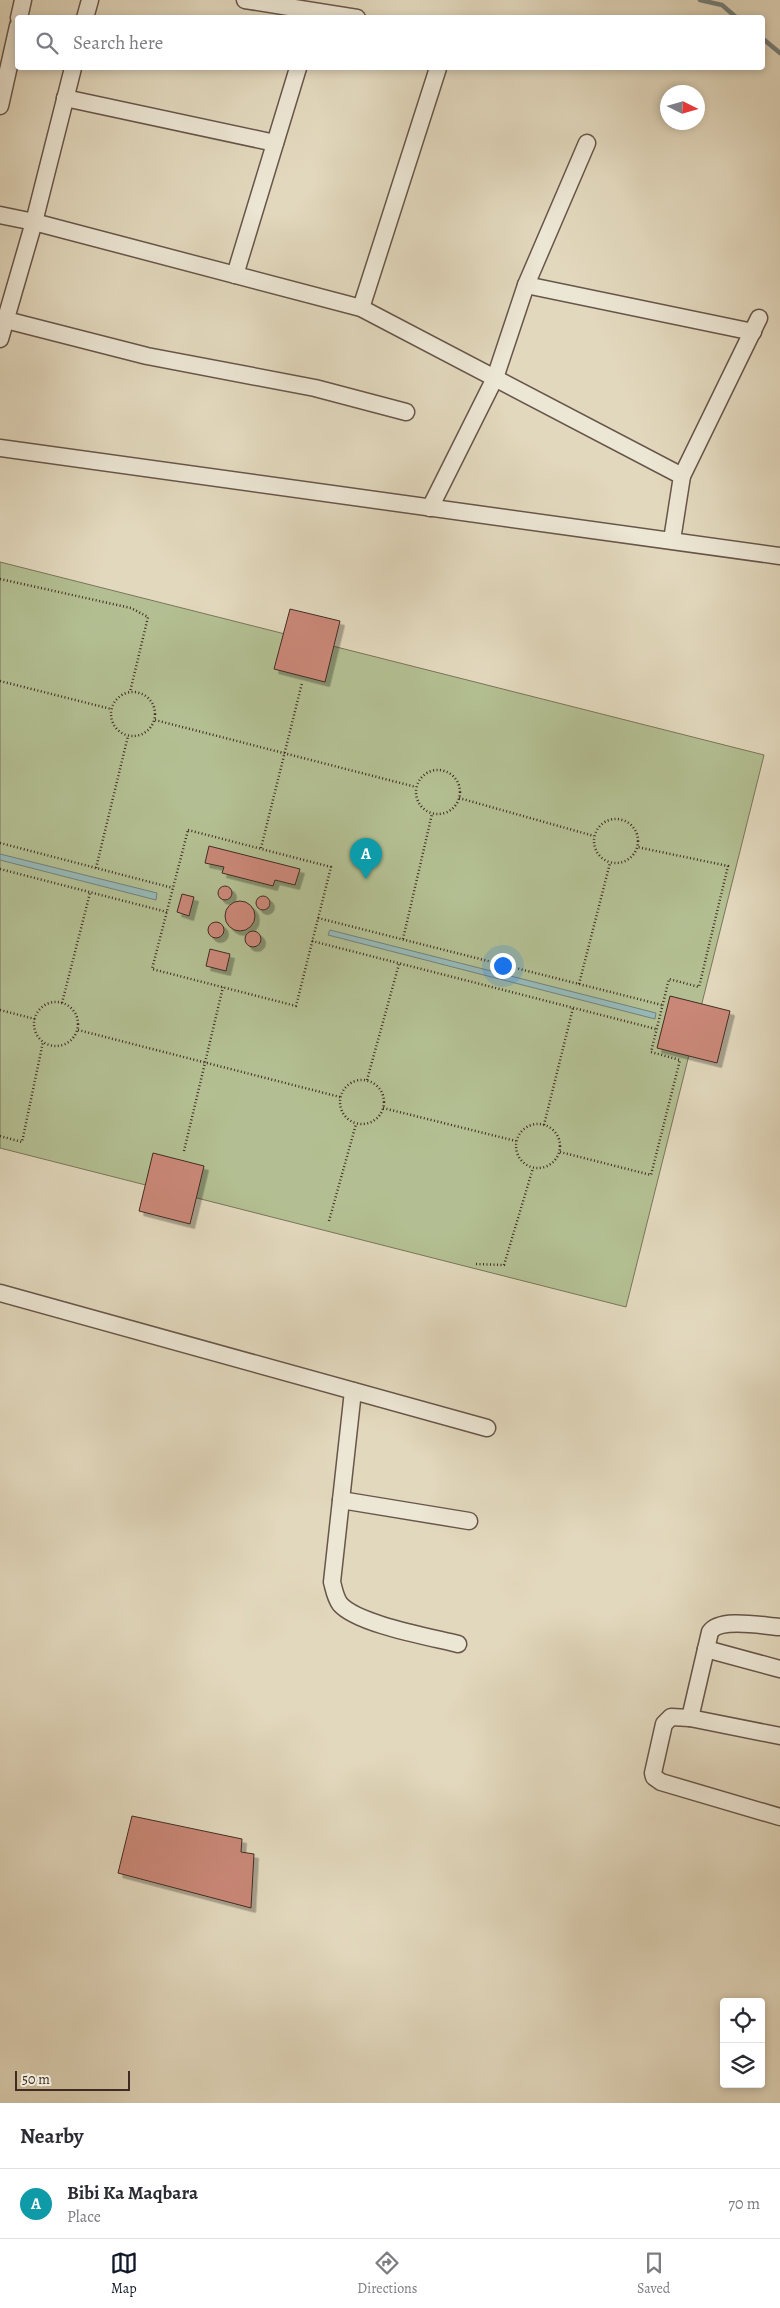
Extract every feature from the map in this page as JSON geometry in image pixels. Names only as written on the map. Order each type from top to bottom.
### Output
[{"type":"street","points":[[20,15],[23,0]]},
{"type":"street","points":[[86,15],[90,0]]},
{"type":"street","points":[[245,0],[314,14]]},
{"type":"street","points":[[0,106],[15,39]]},
{"type":"street","points":[[0,339],[34,222],[72,70]]},
{"type":"street","points":[[235,275],[297,70]]},
{"type":"street","points":[[361,308],[437,70]]},
{"type":"street","points":[[65,98],[275,144]]},
{"type":"street","points":[[430,508],[495,378],[526,284],[587,143]]},
{"type":"street","points":[[0,215],[34,222],[361,308],[682,476]]},
{"type":"street","points":[[526,284],[756,325],[682,476],[672,540]]},
{"type":"street","points":[[6,320],[147,356],[315,388],[406,412]]},
{"type":"street","points":[[0,448],[780,556]]},
{"type":"street","points":[[0,1293],[487,1428]]},
{"type":"street","points":[[353,1391],[332,1582],[334,1593],[340,1604],[362,1619],[458,1644]]},
{"type":"street","points":[[341,1500],[470,1521]]},
{"type":"street","points":[[690,1718],[710,1632],[721,1624],[780,1627]]},
{"type":"street","points":[[706,1649],[780,1669]]},
{"type":"street","points":[[780,1736],[690,1718],[671,1717],[664,1724],[654,1777],[661,1782],[780,1817]]},
{"type":"path","points":[[0,578],[131,608],[148,617],[130,692]]},
{"type":"path","points":[[0,681],[112,709]]},
{"type":"path","points":[[261,849],[302,683]]},
{"type":"path","points":[[130,692],[138,692],[152,703],[155,720],[145,734],[128,736],[114,726],[112,709],[122,695],[130,692]]},
{"type":"path","points":[[155,720],[416,787]]},
{"type":"path","points":[[96,868],[128,736]]},
{"type":"path","points":[[443,771],[457,781],[460,798],[449,812],[432,814],[419,804],[416,796],[416,787],[426,773],[443,771]]},
{"type":"path","points":[[460,798],[594,836]]},
{"type":"path","points":[[403,939],[432,814]]},
{"type":"path","points":[[621,819],[629,823],[635,830],[637,847],[627,860],[610,863],[596,853],[594,836],[604,822],[621,819]]},
{"type":"path","points":[[188,830],[261,849],[331,867],[296,1006],[152,970],[188,830]]},
{"type":"path","points":[[0,843],[173,888]]},
{"type":"path","points":[[560,1152],[651,1175],[680,1060],[651,1052],[656,1029],[669,980],[698,987],[728,866],[637,847]]},
{"type":"path","points":[[579,984],[610,863]]},
{"type":"path","points":[[0,869],[167,912]]},
{"type":"path","points":[[62,1003],[90,892]]},
{"type":"path","points":[[318,918],[662,1005]]},
{"type":"path","points":[[312,941],[656,1029]]},
{"type":"path","points":[[367,1080],[399,964]]},
{"type":"path","points":[[184,1152],[223,987]]},
{"type":"path","points":[[53,1002],[62,1003],[76,1013],[78,1030],[74,1038],[60,1047],[51,1046],[37,1036],[35,1019],[45,1005],[53,1002]]},
{"type":"path","points":[[544,1125],[573,1008]]},
{"type":"path","points":[[0,1010],[35,1019]]},
{"type":"path","points":[[78,1030],[340,1097]]},
{"type":"path","points":[[0,1136],[22,1142],[43,1042]]},
{"type":"path","points":[[367,1080],[381,1091],[383,1108],[373,1121],[365,1124],[356,1124],[343,1114],[340,1097],[350,1083],[367,1080]]},
{"type":"path","points":[[383,1108],[516,1141]]},
{"type":"path","points":[[329,1221],[356,1124]]},
{"type":"path","points":[[535,1124],[544,1125],[557,1135],[560,1143],[560,1152],[556,1160],[549,1166],[533,1168],[519,1158],[516,1150],[516,1141],[527,1127],[535,1124]]},
{"type":"path","points":[[476,1264],[504,1265],[533,1168]]},
{"type":"green space","points":[[0,562],[764,755],[626,1307],[0,1148]]},
{"type":"water","points":[[0,854],[157,893],[156,900],[0,860]]},
{"type":"water","points":[[330,930],[656,1013],[655,1019],[328,935]]},
{"type":"building","points":[[290,609],[340,621],[325,682],[274,669]]},
{"type":"building","points":[[209,846],[300,869],[295,885],[275,880],[273,886],[222,873],[224,867],[205,863]]},
{"type":"building","points":[[222,886],[228,886],[232,893],[228,900],[222,900],[218,896],[218,890]]},
{"type":"building","points":[[182,894],[194,897],[189,916],[177,912]]},
{"type":"building","points":[[260,896],[266,896],[270,903],[266,910],[260,910],[256,906],[256,900]]},
{"type":"building","points":[[240,901],[246,902],[254,910],[254,922],[246,930],[240,931],[234,930],[226,922],[225,916],[226,910],[234,902]]},
{"type":"building","points":[[216,922],[224,930],[216,938],[208,930]]},
{"type":"building","points":[[253,931],[261,939],[253,947],[245,939]]},
{"type":"building","points":[[210,949],[230,954],[226,971],[206,966]]},
{"type":"building","points":[[670,996],[730,1011],[717,1063],[657,1048]]},
{"type":"building","points":[[153,1153],[204,1166],[190,1224],[139,1211]]},
{"type":"building","points":[[132,1816],[242,1839],[241,1852],[254,1854],[251,1908],[118,1873]]},
{"type":"waterway","points":[[700,0],[722,5],[734,15]]},
{"type":"waterway","points":[[765,40],[780,53]]},
{"type":"place","name":"Bibi Ka Maqbara","points":[[366,879]]}]
